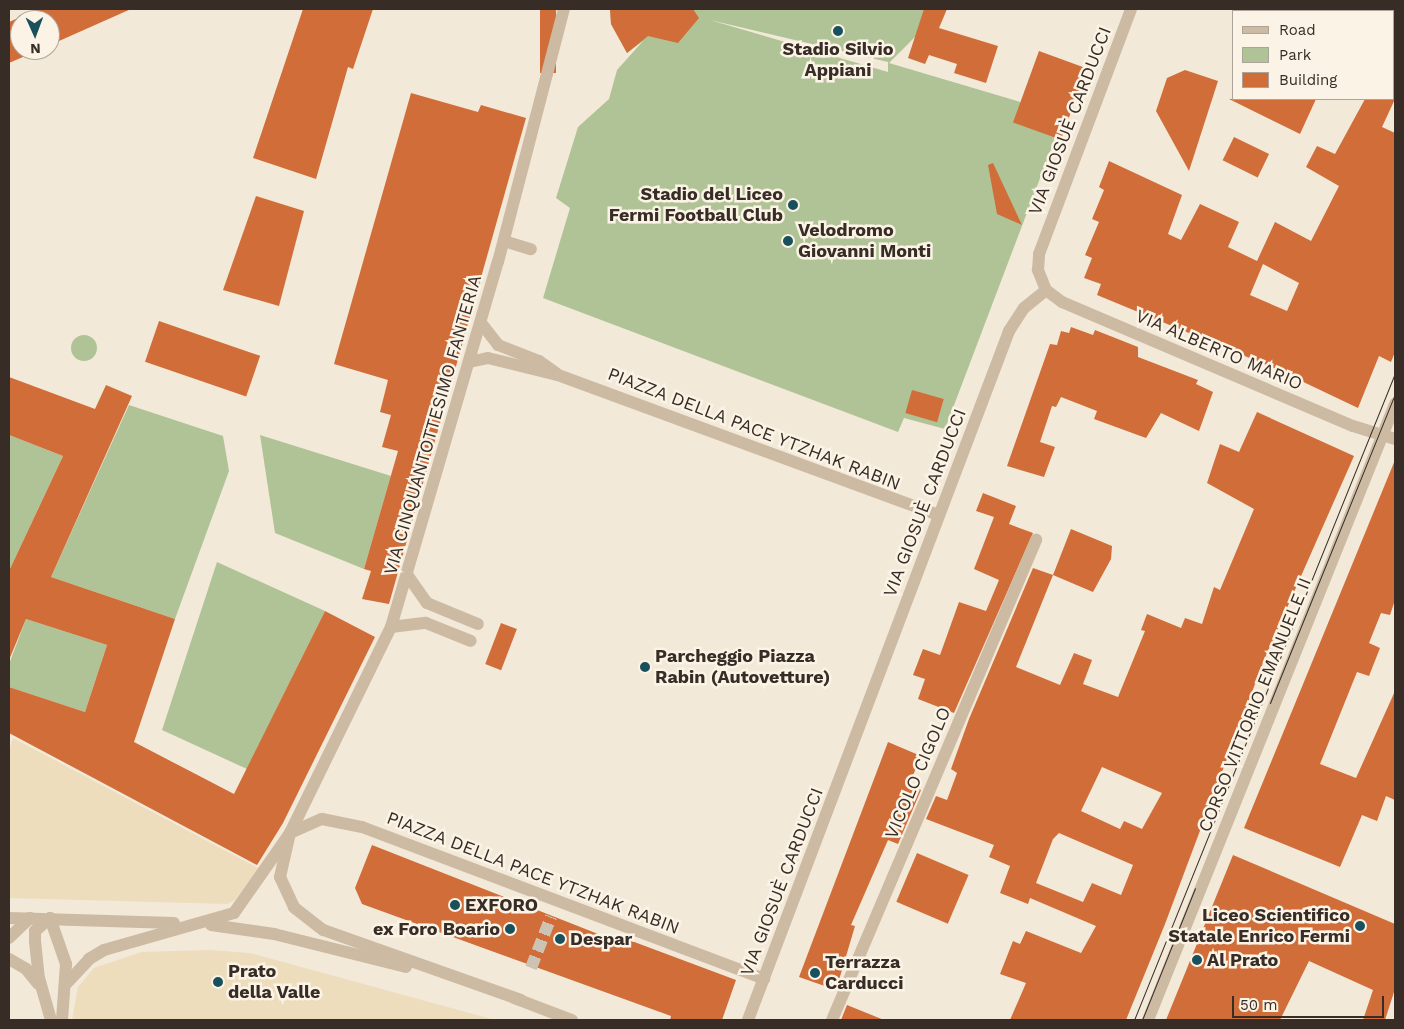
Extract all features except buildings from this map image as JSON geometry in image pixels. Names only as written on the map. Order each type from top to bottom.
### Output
[{"type":"street","name":"VIA CINQUANTOTTESIMO FANTERIA","points":[[192,924],[218,920],[241,908],[290,833],[391,627],[408,576],[504,242],[564,9]]},
{"type":"street","name":"VIA GIOSUÈ CARDUCCI","points":[[748,1020],[1009,331],[1024,308],[1046,290],[1038,270],[1039,254],[1131,9]]},
{"type":"street","points":[[504,242],[531,249]]},
{"type":"street","name":"VIA ALBERTO MARIO","points":[[1046,290],[1062,302],[1382,436],[1395,439]]},
{"type":"street","name":"PIAZZA DELLA PACE YTZHAK RABIN","points":[[481,323],[498,345],[539,361],[558,375]]},
{"type":"street","name":"PIAZZA DELLA PACE YTZHAK RABIN","points":[[469,362],[488,358],[558,375],[938,515]]},
{"type":"street","name":"CORSO VITTORIO EMANUELE II","points":[[1148,1020],[1395,404]]},
{"type":"street","name":"VICOLO CIGOLO","points":[[832,1020],[1036,540]]},
{"type":"street","points":[[408,576],[427,603],[478,624]]},
{"type":"street","points":[[391,627],[426,624],[471,641]]},
{"type":"street","name":"PIAZZA DELLA PACE YTZHAK RABIN","points":[[290,833],[322,819],[348,823],[764,979]]},
{"type":"street","name":"VIA CINQUANTOTTESIMO FANTERIA","points":[[290,833],[280,877],[286,896],[305,919],[323,930],[521,1000]]},
{"type":"street","points":[[9,918],[192,924],[274,934],[521,1000],[572,1020]]},
{"type":"street","points":[[9,938],[30,918]]},
{"type":"street","points":[[50,918],[59,936],[67,983],[62,1020]]},
{"type":"street","points":[[43,996],[35,931],[50,918]]},
{"type":"street","points":[[67,983],[89,959],[104,950],[192,924]]},
{"type":"street","points":[[9,959],[31,974],[43,996],[51,1020]]},
{"type":"green space","name":"Velodromo Giovanni Monti","points":[[610,9],[943,9],[889,63],[1064,115],[945,429],[904,418],[898,432],[543,298],[570,208],[556,198],[578,127],[609,99],[617,70],[643,41],[627,53],[611,24]],"holes":[[[710,20],[888,62],[888,72]]]},
{"type":"green space","points":[[84,335],[94,338],[97,348],[94,358],[84,361],[74,358],[71,348],[74,338]]},
{"type":"green space","points":[[129,405],[223,436],[229,471],[175,619],[51,577]]},
{"type":"green space","points":[[9,435],[63,456],[9,571]]},
{"type":"green space","points":[[260,435],[391,476],[364,569],[275,533]]},
{"type":"green space","points":[[217,562],[325,611],[247,769],[162,730]]},
{"type":"green space","points":[[26,619],[107,645],[85,712],[9,687],[9,664]]},
{"type":"shaded area","points":[[13,738],[258,868],[235,900],[227,904],[9,898],[9,751]]},
{"type":"shaded area","name":"Prato della Valle","points":[[209,950],[250,953],[495,1020],[72,1020],[78,987],[94,968],[141,952]]},
{"type":"tunnel","points":[[531,968],[551,917]]},
{"type":"tram line","points":[[1134,1020],[1395,373]]},
{"type":"tram line","points":[[1270,703],[1395,393]]},
{"type":"tram line","points":[[1142,1020],[1195,888]]},
{"type":"place","name":"Stadio Silvio Appiani","points":[[838,31]]},
{"type":"place","name":"Stadio del Liceo Fermi Football Club","points":[[793,205]]},
{"type":"place","name":"Velodromo Giovanni Monti","points":[[788,241]]},
{"type":"place","name":"Parcheggio Piazza Rabin (Autovetture)","points":[[645,667]]},
{"type":"place","name":"EXFORO","points":[[455,905]]},
{"type":"place","name":"Liceo Scientifico Statale Enrico Fermi","points":[[1360,926]]},
{"type":"place","name":"ex Foro Boario","points":[[510,929]]},
{"type":"place","name":"Despar","points":[[560,939]]},
{"type":"place","name":"Al Prato","points":[[1197,960]]},
{"type":"place","name":"Terrazza Carducci","points":[[815,973]]},
{"type":"place","name":"Prato della Valle","points":[[218,982]]}]
